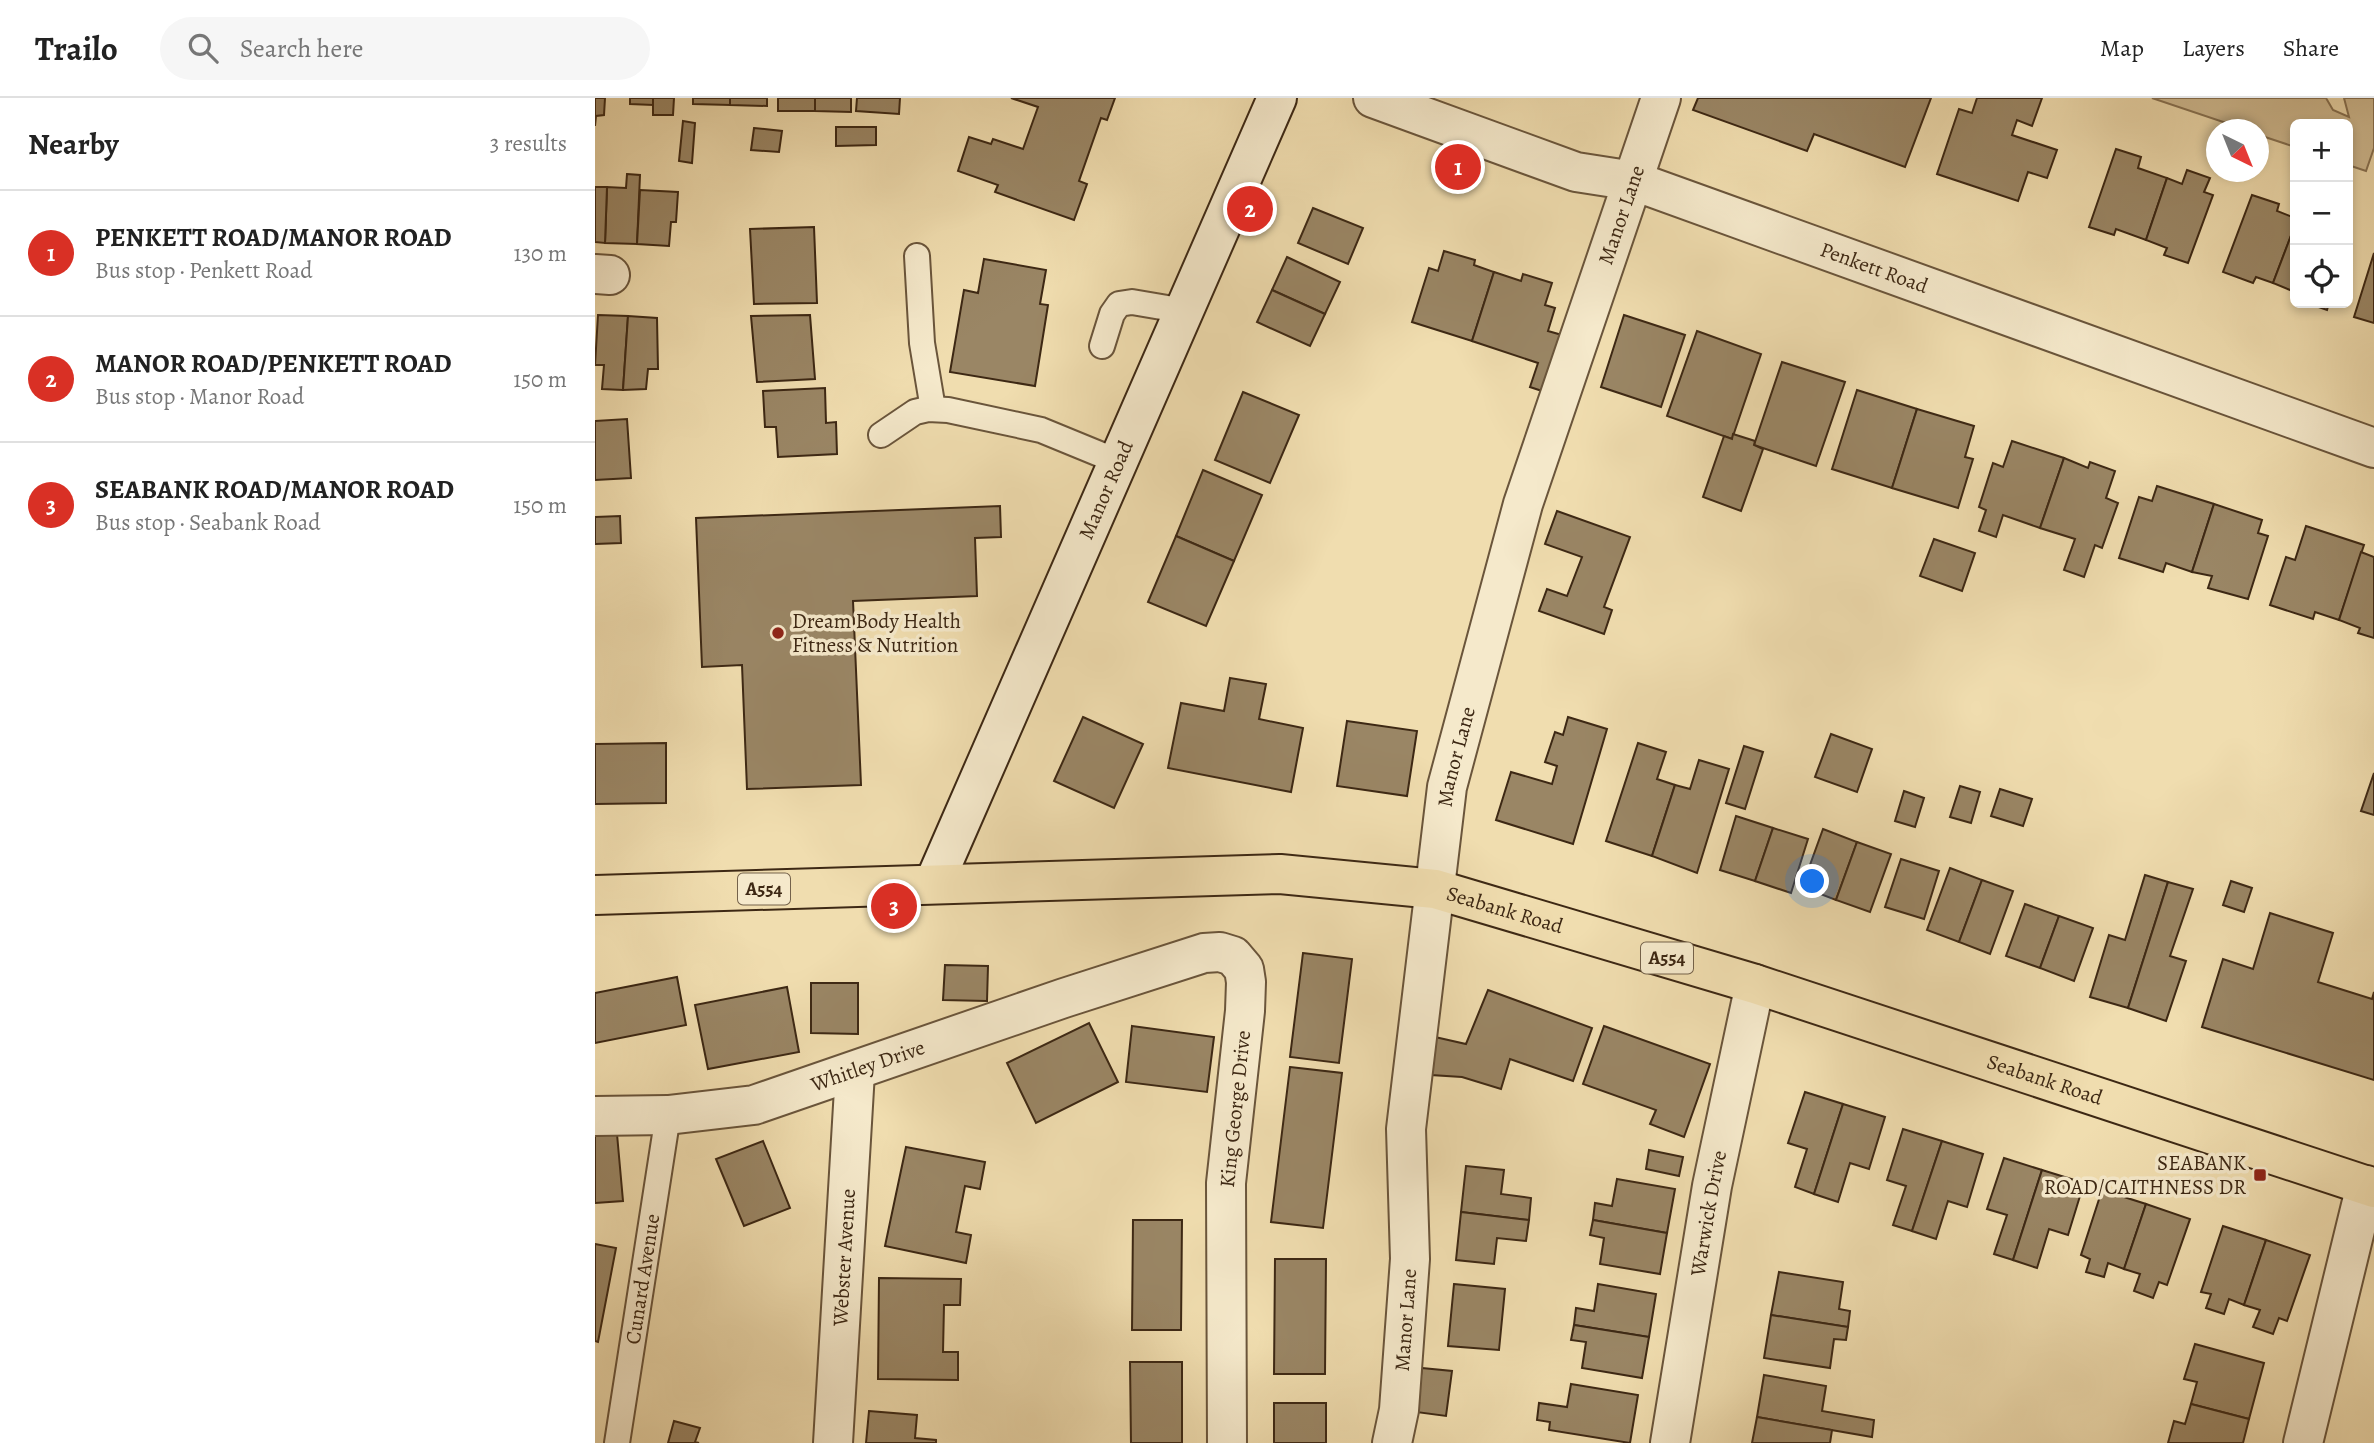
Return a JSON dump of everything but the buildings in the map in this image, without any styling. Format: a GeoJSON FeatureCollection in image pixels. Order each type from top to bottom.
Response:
{"type":"FeatureCollection","features":[{"type":"Feature","properties":{"kind":"main road","name":"Seabank Road"},"geometry":{"type":"LineString","coordinates":[[595,895],[1280,874],[1435,889],[1755,984],[2370,1186]]}},
{"type":"Feature","properties":{"kind":"street","name":"Manor Road"},"geometry":{"type":"LineString","coordinates":[[934,883],[1277,98]]}},
{"type":"Feature","properties":{"kind":"street","name":"Penkett Road"},"geometry":{"type":"LineString","coordinates":[[1373,98],[1576,172],[1635,181],[2374,448]]}},
{"type":"Feature","properties":{"kind":"street","name":"Manor Lane"},"geometry":{"type":"LineString","coordinates":[[1392,1443],[1399,1410],[1410,1259],[1406,1129],[1447,787],[1523,504],[1661,98]]}},
{"type":"Feature","properties":{"kind":"street","name":"King George Drive"},"geometry":{"type":"LineString","coordinates":[[1064,998],[1204,953],[1220,952],[1233,956],[1244,969],[1245,1011],[1226,1183],[1227,1443]]}},
{"type":"Feature","properties":{"kind":"street","name":"Warwick Drive"},"geometry":{"type":"LineString","coordinates":[[1670,1443],[1712,1186],[1755,984]]}},
{"type":"Feature","properties":{"kind":"street","name":"Whitley Drive"},"geometry":{"type":"LineString","coordinates":[[595,1116],[668,1115],[754,1105],[1064,998]]}},
{"type":"Feature","properties":{"kind":"street","name":"Webster Avenue"},"geometry":{"type":"LineString","coordinates":[[833,1443],[855,1072]]}},
{"type":"Feature","properties":{"kind":"street"},"geometry":{"type":"LineString","coordinates":[[2303,1443],[2370,1186]]}},
{"type":"Feature","properties":{"kind":"lane"},"geometry":{"type":"LineString","coordinates":[[917,256],[922,343],[933,409]]}},
{"type":"Feature","properties":{"kind":"lane"},"geometry":{"type":"LineString","coordinates":[[1103,346],[1112,314],[1119,304],[1132,302],[1185,311]]}},
{"type":"Feature","properties":{"kind":"lane"},"geometry":{"type":"LineString","coordinates":[[881,435],[915,412],[948,410],[1041,430],[1119,462]]}},
{"type":"Feature","properties":{"kind":"lane","name":"Cunard Avenue"},"geometry":{"type":"LineString","coordinates":[[617,1443],[668,1115]]}},
{"type":"Feature","properties":{"kind":"shaded area"},"geometry":{"type":"Polygon","coordinates":[[[2152,98],[2326,98],[2333,110],[2349,117],[2344,98],[2374,98],[2374,148],[2366,171],[2353,167],[2353,119],[2290,119],[2290,145],[2269,138],[2269,119],[2214,119],[2152,98]]]}},
{"type":"Feature","properties":{"kind":"place","name":"PENKETT ROAD/MANOR ROAD"},"geometry":{"type":"Point","coordinates":[1458,167]}},
{"type":"Feature","properties":{"kind":"place","name":"MANOR ROAD/PENKETT ROAD"},"geometry":{"type":"Point","coordinates":[1250,209]}},
{"type":"Feature","properties":{"kind":"place","name":"Dream Body Health Fitness & Nutrition"},"geometry":{"type":"Point","coordinates":[778,633]}},
{"type":"Feature","properties":{"kind":"place","name":"SEABANK ROAD/MANOR ROAD"},"geometry":{"type":"Point","coordinates":[894,906]}},
{"type":"Feature","properties":{"kind":"place","name":"SEABANK ROAD/CAITHNESS DR"},"geometry":{"type":"Point","coordinates":[2260,1175]}}]}
